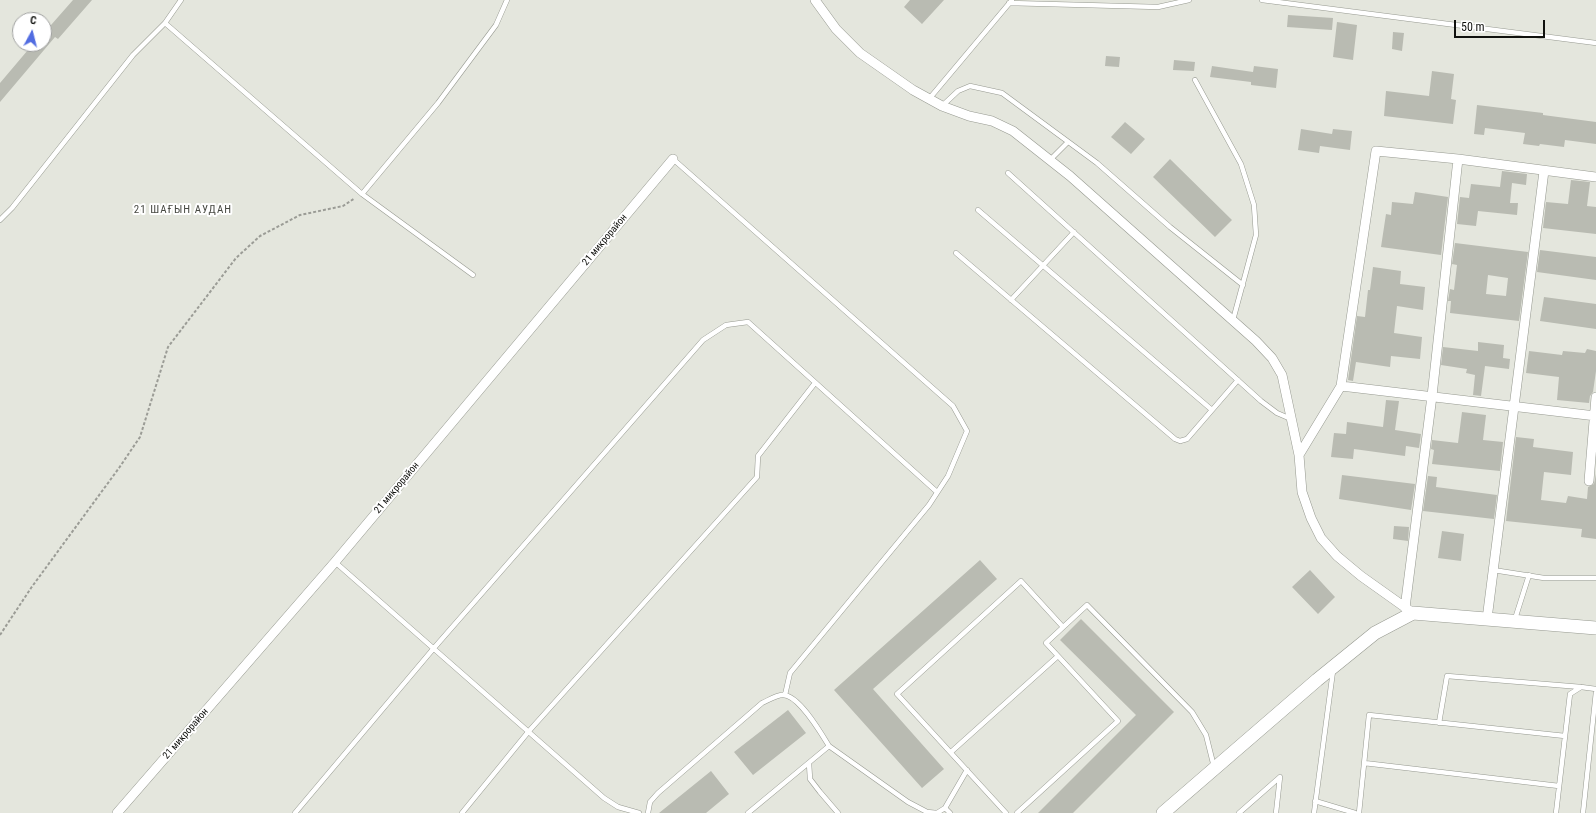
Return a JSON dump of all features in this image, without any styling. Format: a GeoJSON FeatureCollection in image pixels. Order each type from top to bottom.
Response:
{"type":"FeatureCollection","features":[{"type":"Feature","properties":{"kind":"street"},"geometry":{"type":"LineString","coordinates":[[815,0],[836,29],[860,53],[913,90],[942,106],[969,116],[992,121],[1013,131],[1070,176],[1256,340],[1272,358],[1282,375],[1299,455],[1302,492],[1311,518],[1321,538],[1337,556],[1361,576],[1409,610],[1515,622],[1596,628]]}},
{"type":"Feature","properties":{"kind":"street"},"geometry":{"type":"LineString","coordinates":[[1299,455],[1341,386],[1376,151],[1458,159],[1596,177]]}},
{"type":"Feature","properties":{"kind":"street","name":"21 микрорайон"},"geometry":{"type":"LineString","coordinates":[[117,813],[335,562],[673,159]]}},
{"type":"Feature","properties":{"kind":"street"},"geometry":{"type":"LineString","coordinates":[[1162,813],[1334,666],[1375,633],[1409,610],[1458,159]]}},
{"type":"Feature","properties":{"kind":"street"},"geometry":{"type":"LineString","coordinates":[[1487,619],[1544,171]]}},
{"type":"Feature","properties":{"kind":"street"},"geometry":{"type":"LineString","coordinates":[[1341,386],[1595,416]]}},
{"type":"Feature","properties":{"kind":"street"},"geometry":{"type":"LineString","coordinates":[[1588,481],[1596,398]]}},
{"type":"Feature","properties":{"kind":"lane"},"geometry":{"type":"LineString","coordinates":[[0,220],[12,208],[133,55],[165,23],[182,0]]}},
{"type":"Feature","properties":{"kind":"lane"},"geometry":{"type":"LineString","coordinates":[[362,194],[447,91],[496,25],[507,0]]}},
{"type":"Feature","properties":{"kind":"lane"},"geometry":{"type":"LineString","coordinates":[[929,99],[1010,2],[1158,7],[1189,0]]}},
{"type":"Feature","properties":{"kind":"lane"},"geometry":{"type":"LineString","coordinates":[[1262,0],[1596,43]]}},
{"type":"Feature","properties":{"kind":"lane"},"geometry":{"type":"LineString","coordinates":[[165,23],[362,194],[473,275]]}},
{"type":"Feature","properties":{"kind":"lane"},"geometry":{"type":"LineString","coordinates":[[1196,80],[1242,164],[1254,205],[1256,236],[1233,320]]}},
{"type":"Feature","properties":{"kind":"lane"},"geometry":{"type":"LineString","coordinates":[[942,106],[958,92],[970,86],[1002,93],[1097,163],[1170,227],[1243,285]]}},
{"type":"Feature","properties":{"kind":"lane"},"geometry":{"type":"LineString","coordinates":[[1050,160],[1068,142]]}},
{"type":"Feature","properties":{"kind":"lane"},"geometry":{"type":"LineString","coordinates":[[673,159],[954,406],[967,431],[948,476],[929,506],[790,673],[785,695]]}},
{"type":"Feature","properties":{"kind":"lane"},"geometry":{"type":"LineString","coordinates":[[1008,173],[1269,408],[1291,419]]}},
{"type":"Feature","properties":{"kind":"lane"},"geometry":{"type":"LineString","coordinates":[[978,210],[1212,410]]}},
{"type":"Feature","properties":{"kind":"lane"},"geometry":{"type":"LineString","coordinates":[[1011,300],[1074,232]]}},
{"type":"Feature","properties":{"kind":"lane"},"geometry":{"type":"LineString","coordinates":[[956,253],[1175,439],[1180,441],[1187,439],[1238,380]]}},
{"type":"Feature","properties":{"kind":"lane"},"geometry":{"type":"LineString","coordinates":[[295,813],[434,648],[703,340],[726,324],[748,322],[937,492]]}},
{"type":"Feature","properties":{"kind":"lane"},"geometry":{"type":"LineString","coordinates":[[462,813],[529,731],[758,477],[758,456],[815,383]]}},
{"type":"Feature","properties":{"kind":"lane"},"geometry":{"type":"LineString","coordinates":[[335,562],[604,798],[618,807],[639,813]]}},
{"type":"Feature","properties":{"kind":"lane"},"geometry":{"type":"LineString","coordinates":[[1493,570],[1544,578],[1596,578]]}},
{"type":"Feature","properties":{"kind":"lane"},"geometry":{"type":"LineString","coordinates":[[1515,622],[1529,575]]}},
{"type":"Feature","properties":{"kind":"lane"},"geometry":{"type":"LineString","coordinates":[[1006,813],[897,694],[1021,581],[1063,627]]}},
{"type":"Feature","properties":{"kind":"lane"},"geometry":{"type":"LineString","coordinates":[[1017,813],[1118,721],[1046,643],[1087,605],[1192,712],[1206,735],[1215,769]]}},
{"type":"Feature","properties":{"kind":"lane"},"geometry":{"type":"LineString","coordinates":[[951,752],[1058,656]]}},
{"type":"Feature","properties":{"kind":"lane"},"geometry":{"type":"LineString","coordinates":[[1314,813],[1334,666]]}},
{"type":"Feature","properties":{"kind":"lane"},"geometry":{"type":"LineString","coordinates":[[1439,723],[1447,676],[1581,687],[1596,691],[1593,741],[1583,813]]}},
{"type":"Feature","properties":{"kind":"lane"},"geometry":{"type":"LineString","coordinates":[[1556,813],[1570,694],[1581,687]]}},
{"type":"Feature","properties":{"kind":"lane"},"geometry":{"type":"LineString","coordinates":[[648,813],[650,802],[658,793],[762,703],[776,696],[785,695],[791,698],[812,718],[829,746],[908,802],[927,812],[937,813],[945,808],[967,770]]}},
{"type":"Feature","properties":{"kind":"lane"},"geometry":{"type":"LineString","coordinates":[[1359,813],[1369,715],[1565,736]]}},
{"type":"Feature","properties":{"kind":"lane"},"geometry":{"type":"LineString","coordinates":[[748,813],[829,746]]}},
{"type":"Feature","properties":{"kind":"lane"},"geometry":{"type":"LineString","coordinates":[[809,763],[810,779],[838,813]]}},
{"type":"Feature","properties":{"kind":"lane"},"geometry":{"type":"LineString","coordinates":[[1364,763],[1559,786]]}},
{"type":"Feature","properties":{"kind":"lane"},"geometry":{"type":"LineString","coordinates":[[1239,813],[1280,777],[1276,813]]}},
{"type":"Feature","properties":{"kind":"lane"},"geometry":{"type":"LineString","coordinates":[[1315,801],[1355,813]]}},
{"type":"Feature","properties":{"kind":"lane"},"geometry":{"type":"LineString","coordinates":[[945,808],[950,813]]}},
{"type":"Feature","properties":{"kind":"path"},"geometry":{"type":"LineString","coordinates":[[0,635],[31,588],[140,437],[168,347],[236,258],[260,236],[300,215],[343,206],[362,194]]}},
{"type":"Feature","properties":{"kind":"building"},"geometry":{"type":"Polygon","coordinates":[[[73,0],[92,0],[58,39],[55,37],[52,41],[52,24],[73,0]]]}},
{"type":"Feature","properties":{"kind":"building"},"geometry":{"type":"Polygon","coordinates":[[[910,0],[944,0],[922,24],[904,7],[910,0]]]}},
{"type":"Feature","properties":{"kind":"building"},"geometry":{"type":"Polygon","coordinates":[[[1288,15],[1333,18],[1332,30],[1287,27],[1288,15]]]}},
{"type":"Feature","properties":{"kind":"building"},"geometry":{"type":"Polygon","coordinates":[[[1337,22],[1357,25],[1353,60],[1333,57],[1337,22]]]}},
{"type":"Feature","properties":{"kind":"building"},"geometry":{"type":"Polygon","coordinates":[[[1393,32],[1404,33],[1402,51],[1392,49],[1393,32]]]}},
{"type":"Feature","properties":{"kind":"building"},"geometry":{"type":"Polygon","coordinates":[[[26,52],[42,52],[0,102],[0,83],[26,52]]]}},
{"type":"Feature","properties":{"kind":"building"},"geometry":{"type":"Polygon","coordinates":[[[1106,56],[1120,57],[1119,67],[1105,66],[1106,56]]]}},
{"type":"Feature","properties":{"kind":"building"},"geometry":{"type":"Polygon","coordinates":[[[1174,60],[1195,62],[1194,71],[1173,70],[1174,60]]]}},
{"type":"Feature","properties":{"kind":"building"},"geometry":{"type":"Polygon","coordinates":[[[1212,66],[1253,72],[1254,66],[1278,69],[1276,88],[1251,85],[1251,82],[1210,77],[1212,66]]]}},
{"type":"Feature","properties":{"kind":"building"},"geometry":{"type":"Polygon","coordinates":[[[1432,71],[1454,74],[1451,99],[1456,100],[1453,124],[1384,116],[1386,91],[1429,96],[1432,71]]]}},
{"type":"Feature","properties":{"kind":"building"},"geometry":{"type":"Polygon","coordinates":[[[1477,105],[1543,113],[1543,115],[1596,122],[1596,144],[1565,140],[1564,147],[1540,144],[1539,146],[1523,144],[1525,133],[1485,128],[1484,135],[1474,134],[1477,105]]]}},
{"type":"Feature","properties":{"kind":"building"},"geometry":{"type":"Polygon","coordinates":[[[1125,122],[1145,139],[1131,154],[1111,137],[1125,122]]]}},
{"type":"Feature","properties":{"kind":"building"},"geometry":{"type":"Polygon","coordinates":[[[1301,129],[1332,134],[1333,129],[1352,131],[1350,150],[1320,146],[1319,153],[1298,150],[1301,129]]]}},
{"type":"Feature","properties":{"kind":"building"},"geometry":{"type":"Polygon","coordinates":[[[1170,159],[1232,220],[1215,237],[1153,177],[1170,159]]]}},
{"type":"Feature","properties":{"kind":"building"},"geometry":{"type":"Polygon","coordinates":[[[1502,171],[1527,174],[1526,185],[1512,183],[1510,203],[1518,203],[1517,215],[1478,211],[1476,226],[1457,224],[1460,197],[1469,198],[1471,184],[1500,187],[1502,171]]]}},
{"type":"Feature","properties":{"kind":"building"},"geometry":{"type":"Polygon","coordinates":[[[1571,180],[1590,182],[1587,206],[1596,207],[1596,234],[1543,228],[1546,202],[1568,204],[1571,180]]]}},
{"type":"Feature","properties":{"kind":"building"},"geometry":{"type":"Polygon","coordinates":[[[1415,192],[1448,197],[1441,255],[1381,247],[1386,214],[1391,215],[1392,202],[1413,204],[1415,192]]]}},
{"type":"Feature","properties":{"kind":"building"},"geometry":{"type":"Polygon","coordinates":[[[1455,243],[1528,252],[1519,321],[1450,313],[1451,301],[1448,301],[1450,289],[1454,290],[1457,265],[1452,264],[1455,243]],[[1488,275],[1486,294],[1506,296],[1508,278],[1488,275]]]}},
{"type":"Feature","properties":{"kind":"building"},"geometry":{"type":"Polygon","coordinates":[[[1540,250],[1596,257],[1596,280],[1537,272],[1540,250]]]}},
{"type":"Feature","properties":{"kind":"building"},"geometry":{"type":"Polygon","coordinates":[[[1373,267],[1401,271],[1400,284],[1425,287],[1423,310],[1397,306],[1394,333],[1422,337],[1420,359],[1391,356],[1390,367],[1356,362],[1353,381],[1348,380],[1357,316],[1365,317],[1368,290],[1370,290],[1373,267]]]}},
{"type":"Feature","properties":{"kind":"building"},"geometry":{"type":"Polygon","coordinates":[[[1544,297],[1596,304],[1596,329],[1540,321],[1544,297]]]}},
{"type":"Feature","properties":{"kind":"building"},"geometry":{"type":"Polygon","coordinates":[[[1478,342],[1504,345],[1503,358],[1510,359],[1509,369],[1485,366],[1481,396],[1473,395],[1475,375],[1466,373],[1467,369],[1441,365],[1443,347],[1478,351],[1478,342]]]}},
{"type":"Feature","properties":{"kind":"building"},"geometry":{"type":"Polygon","coordinates":[[[1587,349],[1596,351],[1596,371],[1593,392],[1590,396],[1589,403],[1557,400],[1559,377],[1526,373],[1529,351],[1562,355],[1563,351],[1585,353],[1587,349]]]}},
{"type":"Feature","properties":{"kind":"building"},"geometry":{"type":"Polygon","coordinates":[[[1386,400],[1399,401],[1395,430],[1421,434],[1419,448],[1406,446],[1405,456],[1354,449],[1353,459],[1331,457],[1334,433],[1346,434],[1347,422],[1383,427],[1386,400]]]}},
{"type":"Feature","properties":{"kind":"building"},"geometry":{"type":"Polygon","coordinates":[[[1462,412],[1486,415],[1483,440],[1503,442],[1500,471],[1432,464],[1434,450],[1431,449],[1432,440],[1458,443],[1462,412]]]}},
{"type":"Feature","properties":{"kind":"building"},"geometry":{"type":"Polygon","coordinates":[[[1516,437],[1534,439],[1533,447],[1573,452],[1571,475],[1544,472],[1541,500],[1566,503],[1568,496],[1587,499],[1588,487],[1594,484],[1596,474],[1596,539],[1581,537],[1582,529],[1506,521],[1516,437]]]}},
{"type":"Feature","properties":{"kind":"building"},"geometry":{"type":"Polygon","coordinates":[[[1342,475],[1415,484],[1411,510],[1339,499],[1342,475]]]}},
{"type":"Feature","properties":{"kind":"building"},"geometry":{"type":"Polygon","coordinates":[[[1428,476],[1437,477],[1436,487],[1497,495],[1494,519],[1423,511],[1428,476]]]}},
{"type":"Feature","properties":{"kind":"building"},"geometry":{"type":"Polygon","coordinates":[[[1394,526],[1409,527],[1408,541],[1393,539],[1394,526]]]}},
{"type":"Feature","properties":{"kind":"building"},"geometry":{"type":"Polygon","coordinates":[[[1442,531],[1464,534],[1461,561],[1438,558],[1442,531]]]}},
{"type":"Feature","properties":{"kind":"building"},"geometry":{"type":"Polygon","coordinates":[[[980,560],[997,579],[873,689],[944,769],[922,788],[834,690],[980,560]]]}},
{"type":"Feature","properties":{"kind":"building"},"geometry":{"type":"Polygon","coordinates":[[[1310,570],[1335,597],[1318,614],[1292,587],[1310,570]]]}},
{"type":"Feature","properties":{"kind":"building"},"geometry":{"type":"Polygon","coordinates":[[[1081,619],[1174,712],[1073,813],[1038,813],[1136,715],[1060,640],[1081,619]]]}},
{"type":"Feature","properties":{"kind":"building"},"geometry":{"type":"Polygon","coordinates":[[[788,710],[806,733],[753,775],[734,752],[788,710]]]}},
{"type":"Feature","properties":{"kind":"building"},"geometry":{"type":"Polygon","coordinates":[[[711,771],[729,794],[706,813],[659,813],[711,771]]]}},
{"type":"Feature","properties":{"kind":"district","name":"21 ШАҒЫН АУДАН"},"geometry":{"type":"Point","coordinates":[183,210]}}]}
